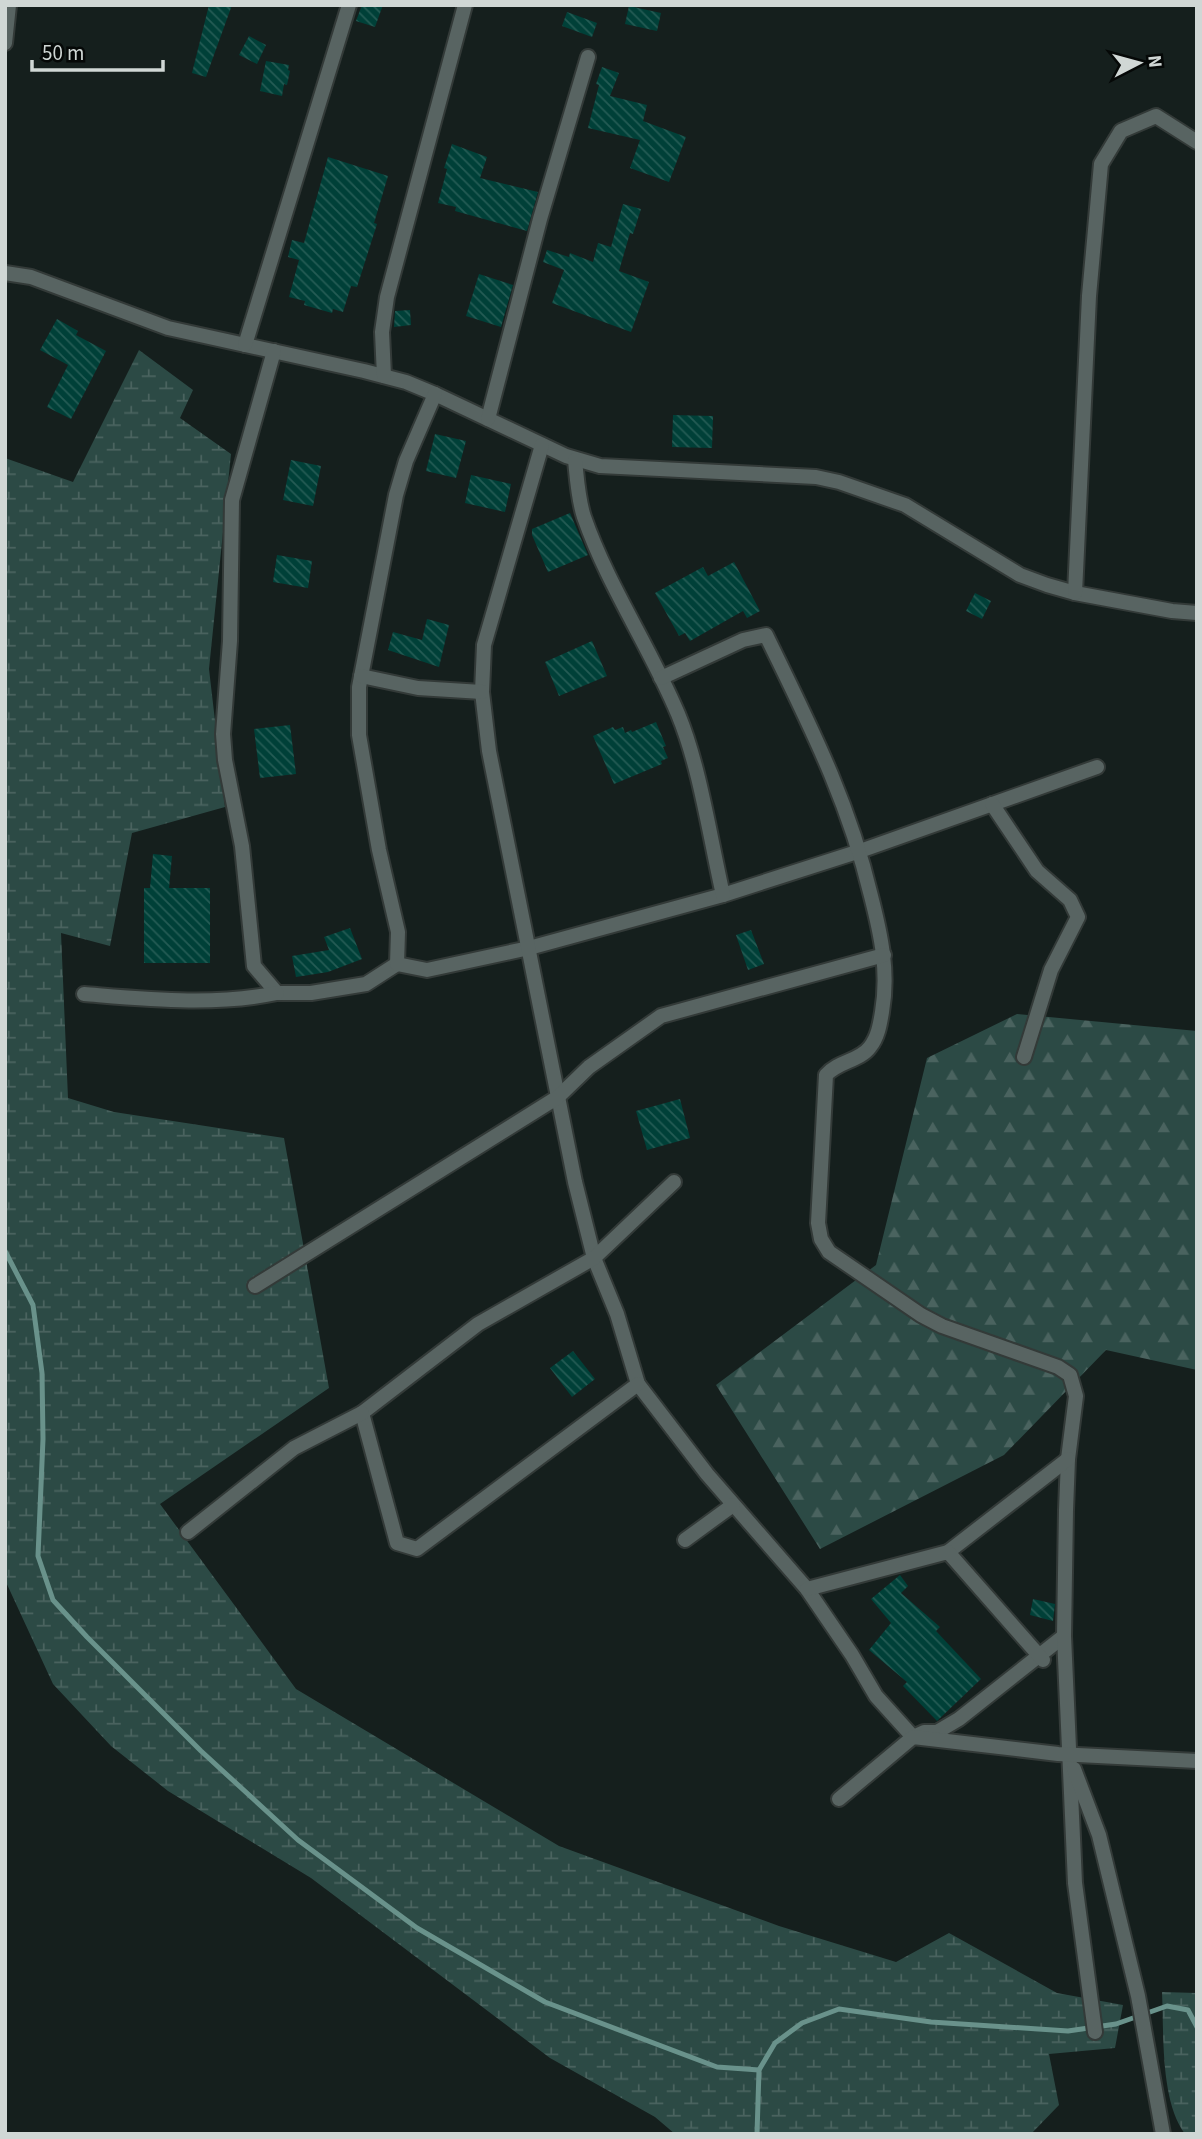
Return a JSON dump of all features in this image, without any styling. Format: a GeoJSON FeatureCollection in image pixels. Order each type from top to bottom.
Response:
{"type":"FeatureCollection","features":[{"type":"Feature","properties":{"kind":"street"},"geometry":{"type":"LineString","coordinates":[[5,43],[9,5]]}},
{"type":"Feature","properties":{"kind":"street"},"geometry":{"type":"LineString","coordinates":[[245,345],[349,5]]}},
{"type":"Feature","properties":{"kind":"street"},"geometry":{"type":"LineString","coordinates":[[384,376],[382,332],[387,298],[465,5]]}},
{"type":"Feature","properties":{"kind":"street"},"geometry":{"type":"LineString","coordinates":[[488,419],[540,219],[588,57]]}},
{"type":"Feature","properties":{"kind":"street"},"geometry":{"type":"LineString","coordinates":[[1074,593],[1089,296],[1101,164],[1121,131],[1157,116],[1197,142]]}},
{"type":"Feature","properties":{"kind":"street"},"geometry":{"type":"LineString","coordinates":[[5,272],[31,277],[142,320],[384,376],[435,394],[575,460],[600,466],[816,477],[839,482],[905,505],[1020,575],[1074,593],[1172,611],[1197,612]]}},
{"type":"Feature","properties":{"kind":"street"},"geometry":{"type":"LineString","coordinates":[[274,351],[232,500],[230,641],[223,734],[225,760],[242,846],[254,966],[277,993]]}},
{"type":"Feature","properties":{"kind":"street"},"geometry":{"type":"LineString","coordinates":[[397,964],[398,932],[379,850],[357,712],[361,676],[396,495],[406,461],[435,394]]}},
{"type":"Feature","properties":{"kind":"street"},"geometry":{"type":"LineString","coordinates":[[542,445],[484,645],[482,692],[489,751],[575,1182],[594,1258],[617,1314],[638,1384],[733,1505],[807,1589],[876,1696],[913,1737],[1069,1755],[1197,1761]]}},
{"type":"Feature","properties":{"kind":"street"},"geometry":{"type":"LineString","coordinates":[[575,460],[584,516],[604,567],[678,715],[690,751],[723,895]]}},
{"type":"Feature","properties":{"kind":"street"},"geometry":{"type":"LineString","coordinates":[[661,678],[743,640],[766,635],[828,762],[860,851],[884,954],[884,998],[878,1031],[870,1048],[860,1056],[834,1066],[826,1075],[818,1223],[821,1239],[829,1252],[920,1315],[942,1326],[1058,1367],[1070,1375],[1076,1396],[1068,1459],[1064,1540],[1064,1636],[1074,1883],[1095,2032]]}},
{"type":"Feature","properties":{"kind":"street"},"geometry":{"type":"LineString","coordinates":[[361,676],[429,690],[482,692]]}},
{"type":"Feature","properties":{"kind":"street"},"geometry":{"type":"LineString","coordinates":[[84,994],[243,1000],[277,993],[311,993],[366,984],[397,964],[427,970],[529,948],[723,895],[860,851],[1097,766]]}},
{"type":"Feature","properties":{"kind":"street"},"geometry":{"type":"LineString","coordinates":[[992,804],[1037,871],[1070,900],[1078,917],[1051,970],[1024,1058]]}},
{"type":"Feature","properties":{"kind":"street"},"geometry":{"type":"LineString","coordinates":[[255,1286],[558,1097],[589,1067],[661,1016],[884,954]]}},
{"type":"Feature","properties":{"kind":"street"},"geometry":{"type":"LineString","coordinates":[[188,1532],[295,1448],[362,1413],[478,1324],[594,1258],[674,1182]]}},
{"type":"Feature","properties":{"kind":"street"},"geometry":{"type":"LineString","coordinates":[[362,1413],[397,1543],[417,1549],[638,1384]]}},
{"type":"Feature","properties":{"kind":"street"},"geometry":{"type":"LineString","coordinates":[[807,1589],[948,1552],[1068,1459]]}},
{"type":"Feature","properties":{"kind":"street"},"geometry":{"type":"LineString","coordinates":[[685,1540],[733,1505]]}},
{"type":"Feature","properties":{"kind":"street"},"geometry":{"type":"LineString","coordinates":[[948,1552],[1041,1658]]}},
{"type":"Feature","properties":{"kind":"street"},"geometry":{"type":"LineString","coordinates":[[839,1799],[913,1737],[924,1732],[937,1732],[959,1718],[1041,1658],[1064,1636]]}},
{"type":"Feature","properties":{"kind":"street"},"geometry":{"type":"LineString","coordinates":[[1069,1755],[1099,1835],[1138,1996],[1163,2134]]}},
{"type":"Feature","properties":{"kind":"green space"},"geometry":{"type":"Polygon","coordinates":[[[139,350],[193,390],[180,418],[231,454],[209,669],[225,807],[132,833],[110,946],[61,933],[68,1098],[114,1112],[284,1138],[329,1388],[160,1504],[296,1689],[559,1846],[779,1926],[896,1962],[949,1933],[1057,1993],[1123,2005],[1115,2048],[1049,2054],[1059,2105],[1031,2134],[675,2134],[655,2117],[550,2058],[311,1878],[168,1791],[111,1746],[53,1684],[5,1580],[5,458],[73,482],[139,350]]]}},
{"type":"Feature","properties":{"kind":"green space"},"geometry":{"type":"Polygon","coordinates":[[[1017,1014],[1197,1031],[1197,1370],[1106,1350],[1004,1455],[820,1549],[716,1385],[876,1265],[927,1058],[1017,1014]]]}},
{"type":"Feature","properties":{"kind":"green space"},"geometry":{"type":"Polygon","coordinates":[[[1162,1992],[1197,1993],[1197,2134],[1185,2134],[1171,2103],[1165,2066],[1162,1992]]]}},
{"type":"Feature","properties":{"kind":"building"},"geometry":{"type":"Polygon","coordinates":[[[209,5],[232,5],[206,77],[192,73],[209,5]]]}},
{"type":"Feature","properties":{"kind":"building"},"geometry":{"type":"Polygon","coordinates":[[[362,5],[383,5],[375,27],[356,21],[362,5]]]}},
{"type":"Feature","properties":{"kind":"building"},"geometry":{"type":"Polygon","coordinates":[[[629,6],[661,13],[657,31],[625,24],[629,6]]]}},
{"type":"Feature","properties":{"kind":"building"},"geometry":{"type":"Polygon","coordinates":[[[567,12],[597,23],[592,37],[562,26],[567,12]]]}},
{"type":"Feature","properties":{"kind":"building"},"geometry":{"type":"Polygon","coordinates":[[[249,36],[266,45],[257,64],[239,55],[249,36]]]}},
{"type":"Feature","properties":{"kind":"building"},"geometry":{"type":"Polygon","coordinates":[[[266,61],[289,65],[287,85],[284,84],[282,96],[260,91],[266,61]]]}},
{"type":"Feature","properties":{"kind":"building"},"geometry":{"type":"Polygon","coordinates":[[[602,67],[619,73],[610,96],[647,105],[643,121],[686,137],[669,182],[630,168],[640,140],[588,128],[602,67]]]}},
{"type":"Feature","properties":{"kind":"building"},"geometry":{"type":"Polygon","coordinates":[[[452,144],[487,157],[480,178],[538,192],[527,231],[455,211],[456,207],[438,203],[447,169],[444,168],[452,144]]]}},
{"type":"Feature","properties":{"kind":"building"},"geometry":{"type":"Polygon","coordinates":[[[328,157],[388,176],[374,223],[377,224],[357,287],[351,286],[343,312],[333,309],[332,313],[304,305],[305,301],[289,297],[299,260],[288,257],[292,240],[304,243],[328,157]]]}},
{"type":"Feature","properties":{"kind":"building"},"geometry":{"type":"Polygon","coordinates":[[[623,204],[641,209],[633,234],[630,233],[619,271],[649,282],[631,332],[552,303],[564,270],[543,262],[547,250],[569,257],[570,253],[593,262],[598,243],[611,247],[623,204]]]}},
{"type":"Feature","properties":{"kind":"building"},"geometry":{"type":"Polygon","coordinates":[[[479,274],[513,285],[501,327],[466,316],[479,274]]]}},
{"type":"Feature","properties":{"kind":"building"},"geometry":{"type":"Polygon","coordinates":[[[410,310],[411,325],[394,327],[395,311],[410,310]]]}},
{"type":"Feature","properties":{"kind":"building"},"geometry":{"type":"Polygon","coordinates":[[[57,319],[78,331],[76,335],[106,351],[71,419],[47,407],[68,365],[40,350],[57,319]]]}},
{"type":"Feature","properties":{"kind":"building"},"geometry":{"type":"Polygon","coordinates":[[[673,415],[713,416],[712,448],[672,447],[673,415]]]}},
{"type":"Feature","properties":{"kind":"building"},"geometry":{"type":"Polygon","coordinates":[[[435,434],[466,441],[456,478],[426,471],[435,434]]]}},
{"type":"Feature","properties":{"kind":"building"},"geometry":{"type":"Polygon","coordinates":[[[291,460],[321,466],[313,506],[283,500],[291,460]]]}},
{"type":"Feature","properties":{"kind":"building"},"geometry":{"type":"Polygon","coordinates":[[[471,475],[511,484],[505,512],[465,503],[471,475]]]}},
{"type":"Feature","properties":{"kind":"building"},"geometry":{"type":"Polygon","coordinates":[[[570,513],[588,555],[548,572],[532,529],[570,513]]]}},
{"type":"Feature","properties":{"kind":"building"},"geometry":{"type":"Polygon","coordinates":[[[277,555],[312,561],[308,588],[273,582],[277,555]]]}},
{"type":"Feature","properties":{"kind":"building"},"geometry":{"type":"Polygon","coordinates":[[[734,562],[760,611],[747,618],[743,611],[690,641],[685,633],[679,636],[655,593],[703,567],[708,576],[734,562]]]}},
{"type":"Feature","properties":{"kind":"building"},"geometry":{"type":"Polygon","coordinates":[[[975,593],[991,601],[982,619],[966,611],[975,593]]]}},
{"type":"Feature","properties":{"kind":"building"},"geometry":{"type":"Polygon","coordinates":[[[427,619],[449,625],[439,667],[388,650],[393,632],[422,640],[427,619]]]}},
{"type":"Feature","properties":{"kind":"building"},"geometry":{"type":"Polygon","coordinates":[[[592,641],[607,676],[559,696],[545,662],[592,641]]]}},
{"type":"Feature","properties":{"kind":"building"},"geometry":{"type":"Polygon","coordinates":[[[656,722],[668,758],[661,761],[662,764],[614,784],[593,736],[613,727],[615,730],[623,727],[625,733],[631,730],[632,732],[656,722]]]}},
{"type":"Feature","properties":{"kind":"building"},"geometry":{"type":"Polygon","coordinates":[[[290,725],[296,774],[260,778],[254,729],[290,725]]]}},
{"type":"Feature","properties":{"kind":"building"},"geometry":{"type":"Polygon","coordinates":[[[153,854],[172,856],[169,888],[210,888],[210,963],[144,963],[144,888],[150,888],[153,854]]]}},
{"type":"Feature","properties":{"kind":"building"},"geometry":{"type":"Polygon","coordinates":[[[350,928],[362,959],[328,972],[296,977],[292,956],[329,950],[324,937],[350,928]]]}},
{"type":"Feature","properties":{"kind":"building"},"geometry":{"type":"Polygon","coordinates":[[[751,930],[764,964],[748,970],[736,935],[751,930]]]}},
{"type":"Feature","properties":{"kind":"building"},"geometry":{"type":"Polygon","coordinates":[[[680,1099],[690,1138],[647,1150],[636,1111],[680,1099]]]}},
{"type":"Feature","properties":{"kind":"building"},"geometry":{"type":"Polygon","coordinates":[[[573,1351],[595,1379],[572,1397],[550,1368],[573,1351]]]}},
{"type":"Feature","properties":{"kind":"building"},"geometry":{"type":"Polygon","coordinates":[[[900,1575],[908,1586],[901,1593],[940,1627],[936,1631],[981,1679],[937,1721],[903,1686],[907,1682],[869,1650],[891,1623],[871,1599],[900,1575]]]}},
{"type":"Feature","properties":{"kind":"building"},"geometry":{"type":"Polygon","coordinates":[[[1033,1599],[1055,1604],[1053,1621],[1030,1615],[1033,1599]]]}},
{"type":"Feature","properties":{"kind":"waterway"},"geometry":{"type":"LineString","coordinates":[[5,1251],[33,1305],[42,1373],[43,1439],[38,1556],[53,1600],[87,1637],[201,1751],[298,1840],[417,1928],[545,2002],[717,2067],[759,2070]]}},
{"type":"Feature","properties":{"kind":"waterway"},"geometry":{"type":"LineString","coordinates":[[757,2134],[759,2070],[775,2043],[802,2023],[839,2009],[931,2022],[1068,2031],[1116,2024],[1167,2006],[1188,2010],[1197,2027]]}}]}
